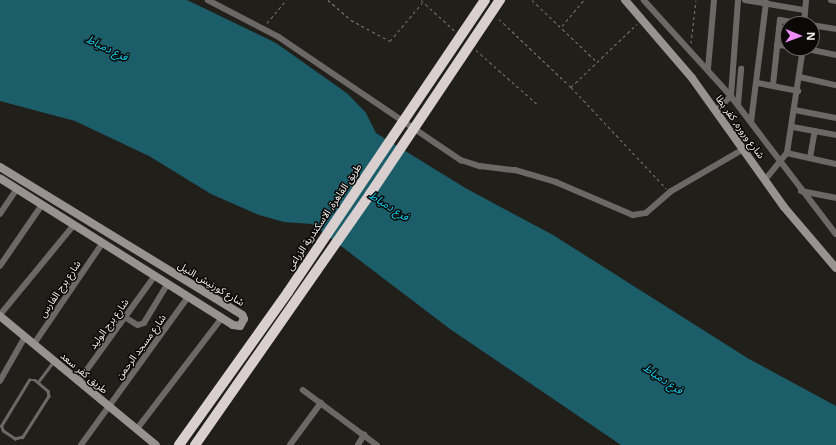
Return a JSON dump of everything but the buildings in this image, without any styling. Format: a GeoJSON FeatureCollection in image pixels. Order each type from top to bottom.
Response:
{"type":"FeatureCollection","features":[{"type":"Feature","properties":{"kind":"highway","name":"طريق القاهرة, الاسكندرية الزراعى"},"geometry":{"type":"LineString","coordinates":[[179,445],[288,292],[485,0]]}},
{"type":"Feature","properties":{"kind":"highway"},"geometry":{"type":"LineString","coordinates":[[195,445],[362,207],[500,0]]}},
{"type":"Feature","properties":{"kind":"main road","name":"شارع وروره, كفر بطا"},"geometry":{"type":"LineString","coordinates":[[625,0],[716,111],[765,180],[836,268]]}},
{"type":"Feature","properties":{"kind":"main road","name":"شارع كورنيش النيل"},"geometry":{"type":"LineString","coordinates":[[0,167],[244,318],[238,326],[222,318],[154,277],[0,178]]}},
{"type":"Feature","properties":{"kind":"main road"},"geometry":{"type":"LineString","coordinates":[[72,225],[75,213]]}},
{"type":"Feature","properties":{"kind":"main road","name":"طريق كفر سعد"},"geometry":{"type":"LineString","coordinates":[[0,315],[78,382],[156,445]]}},
{"type":"Feature","properties":{"kind":"street"},"geometry":{"type":"LineString","coordinates":[[208,0],[263,28],[470,164],[532,174],[633,214],[646,213],[670,192],[744,149]]}},
{"type":"Feature","properties":{"kind":"street"},"geometry":{"type":"LineString","coordinates":[[644,0],[731,96],[780,164],[836,234]]}},
{"type":"Feature","properties":{"kind":"street"},"geometry":{"type":"LineString","coordinates":[[708,69],[714,0]]}},
{"type":"Feature","properties":{"kind":"street"},"geometry":{"type":"LineString","coordinates":[[716,111],[731,96],[738,0]]}},
{"type":"Feature","properties":{"kind":"street"},"geometry":{"type":"LineString","coordinates":[[745,0],[804,10]]}},
{"type":"Feature","properties":{"kind":"street"},"geometry":{"type":"LineString","coordinates":[[804,16],[806,0]]}},
{"type":"Feature","properties":{"kind":"street"},"geometry":{"type":"LineString","coordinates":[[831,0],[836,1]]}},
{"type":"Feature","properties":{"kind":"street"},"geometry":{"type":"LineString","coordinates":[[751,122],[758,83],[766,3]]}},
{"type":"Feature","properties":{"kind":"street"},"geometry":{"type":"LineString","coordinates":[[773,85],[780,20]]}},
{"type":"Feature","properties":{"kind":"street"},"geometry":{"type":"LineString","coordinates":[[820,26],[836,29]]}},
{"type":"Feature","properties":{"kind":"street"},"geometry":{"type":"LineString","coordinates":[[820,52],[836,55]]}},
{"type":"Feature","properties":{"kind":"street"},"geometry":{"type":"LineString","coordinates":[[765,180],[780,164],[787,153],[795,110],[802,56]]}},
{"type":"Feature","properties":{"kind":"street"},"geometry":{"type":"LineString","coordinates":[[738,105],[741,69]]}},
{"type":"Feature","properties":{"kind":"street"},"geometry":{"type":"LineString","coordinates":[[800,76],[836,85]]}},
{"type":"Feature","properties":{"kind":"street"},"geometry":{"type":"LineString","coordinates":[[758,83],[798,90]]}},
{"type":"Feature","properties":{"kind":"street"},"geometry":{"type":"LineString","coordinates":[[795,110],[836,118]]}},
{"type":"Feature","properties":{"kind":"street"},"geometry":{"type":"LineString","coordinates":[[792,127],[836,135]]}},
{"type":"Feature","properties":{"kind":"street"},"geometry":{"type":"LineString","coordinates":[[810,158],[815,131]]}},
{"type":"Feature","properties":{"kind":"street"},"geometry":{"type":"LineString","coordinates":[[787,153],[836,164]]}},
{"type":"Feature","properties":{"kind":"street"},"geometry":{"type":"LineString","coordinates":[[0,214],[17,189]]}},
{"type":"Feature","properties":{"kind":"street"},"geometry":{"type":"LineString","coordinates":[[801,191],[836,198]]}},
{"type":"Feature","properties":{"kind":"street"},"geometry":{"type":"LineString","coordinates":[[0,266],[42,205]]}},
{"type":"Feature","properties":{"kind":"street"},"geometry":{"type":"LineString","coordinates":[[0,315],[72,225]]}},
{"type":"Feature","properties":{"kind":"street","name":"شارع برج الفارس"},"geometry":{"type":"LineString","coordinates":[[34,344],[102,244]]}},
{"type":"Feature","properties":{"kind":"street","name":"شارع برج الوليد"},"geometry":{"type":"LineString","coordinates":[[78,382],[154,277]]}},
{"type":"Feature","properties":{"kind":"street"},"geometry":{"type":"LineString","coordinates":[[125,317],[138,324],[144,323],[167,285]]}},
{"type":"Feature","properties":{"kind":"street","name":"شارع مسجد الرحمن"},"geometry":{"type":"LineString","coordinates":[[81,445],[188,297]]}},
{"type":"Feature","properties":{"kind":"street"},"geometry":{"type":"LineString","coordinates":[[137,429],[222,318]]}},
{"type":"Feature","properties":{"kind":"street"},"geometry":{"type":"LineString","coordinates":[[0,382],[25,337]]}},
{"type":"Feature","properties":{"kind":"street"},"geometry":{"type":"LineString","coordinates":[[0,366],[6,370]]}},
{"type":"Feature","properties":{"kind":"street"},"geometry":{"type":"LineString","coordinates":[[303,390],[377,445]]}},
{"type":"Feature","properties":{"kind":"street"},"geometry":{"type":"LineString","coordinates":[[290,445],[321,404]]}},
{"type":"Feature","properties":{"kind":"street"},"geometry":{"type":"LineString","coordinates":[[358,445],[364,435]]}},
{"type":"Feature","properties":{"kind":"lane"},"geometry":{"type":"LineString","coordinates":[[38,382],[54,361]]}},
{"type":"Feature","properties":{"kind":"lane"},"geometry":{"type":"LineString","coordinates":[[29,380],[38,382],[49,396],[23,437],[15,439],[3,431],[1,426],[29,380]]}},
{"type":"Feature","properties":{"kind":"path"},"geometry":{"type":"LineString","coordinates":[[263,28],[286,0]]}},
{"type":"Feature","properties":{"kind":"path"},"geometry":{"type":"LineString","coordinates":[[328,0],[351,20],[390,42],[423,2]]}},
{"type":"Feature","properties":{"kind":"path"},"geometry":{"type":"LineString","coordinates":[[420,0],[457,33]]}},
{"type":"Feature","properties":{"kind":"path"},"geometry":{"type":"LineString","coordinates":[[532,0],[597,62]]}},
{"type":"Feature","properties":{"kind":"path"},"geometry":{"type":"LineString","coordinates":[[562,27],[584,0]]}},
{"type":"Feature","properties":{"kind":"path"},"geometry":{"type":"LineString","coordinates":[[690,49],[696,0]]}},
{"type":"Feature","properties":{"kind":"path"},"geometry":{"type":"LineString","coordinates":[[499,19],[571,87],[670,192]]}},
{"type":"Feature","properties":{"kind":"path"},"geometry":{"type":"LineString","coordinates":[[571,87],[642,20]]}},
{"type":"Feature","properties":{"kind":"path"},"geometry":{"type":"LineString","coordinates":[[474,48],[537,104]]}},
{"type":"Feature","properties":{"kind":"water","name":"فرع دمياط"},"geometry":{"type":"Polygon","coordinates":[[[0,0],[187,0],[276,43],[348,94],[366,113],[376,133],[467,189],[553,235],[749,359],[836,406],[836,445],[621,445],[450,329],[312,224],[284,222],[259,215],[211,194],[149,156],[75,121],[0,101],[0,0]]]}}]}
